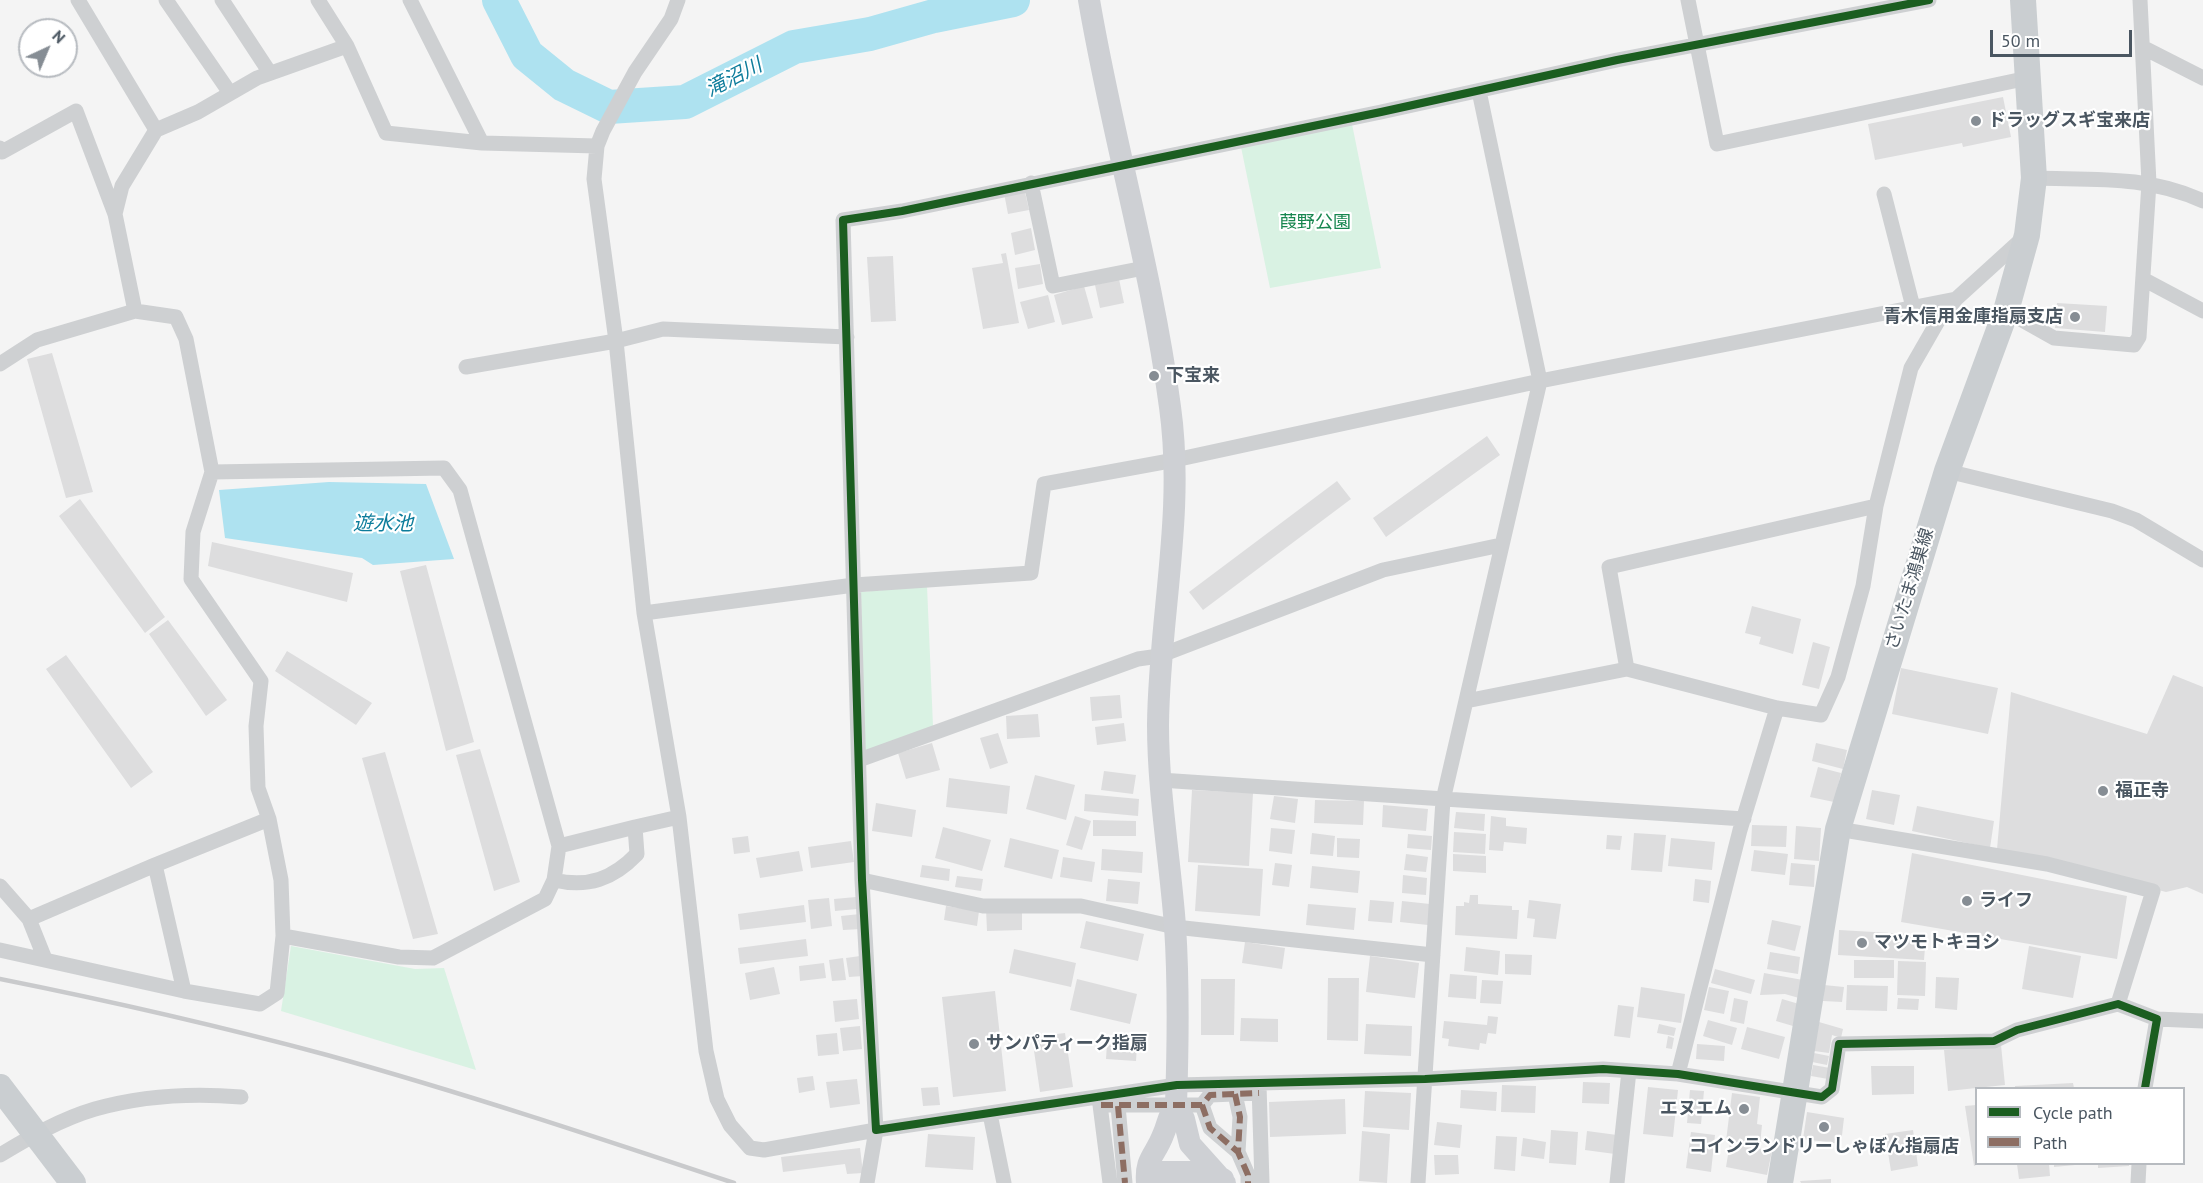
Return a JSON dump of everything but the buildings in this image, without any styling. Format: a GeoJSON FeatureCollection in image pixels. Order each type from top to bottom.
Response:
{"type":"FeatureCollection","features":[{"type":"Feature","properties":{"kind":"main road","name":"さいたま鴻巣線"},"geometry":{"type":"LineString","coordinates":[[1780,1183],[1838,829],[1867,727],[1947,471],[2006,311],[2026,235],[2034,178],[2023,0]]}},
{"type":"Feature","properties":{"kind":"main road"},"geometry":{"type":"LineString","coordinates":[[0,1087],[73,1183]]}},
{"type":"Feature","properties":{"kind":"street"},"geometry":{"type":"LineString","coordinates":[[78,0],[156,130]]}},
{"type":"Feature","properties":{"kind":"street"},"geometry":{"type":"LineString","coordinates":[[166,0],[230,93]]}},
{"type":"Feature","properties":{"kind":"street"},"geometry":{"type":"LineString","coordinates":[[222,0],[270,73]]}},
{"type":"Feature","properties":{"kind":"street"},"geometry":{"type":"LineString","coordinates":[[318,0],[347,46],[386,133],[482,143],[597,146]]}},
{"type":"Feature","properties":{"kind":"street"},"geometry":{"type":"LineString","coordinates":[[410,0],[482,143]]}},
{"type":"Feature","properties":{"kind":"street"},"geometry":{"type":"LineString","coordinates":[[678,0],[671,19],[634,72],[603,131],[597,146],[594,179],[616,341],[644,613],[679,817],[706,1051],[717,1099],[730,1125],[750,1148],[764,1150],[876,1130],[1100,1101],[1259,1088],[1603,1069],[1678,1074],[1822,1096],[1833,1089],[1839,1044],[1994,1041],[2017,1030],[2118,1004],[2157,1019],[2203,1021]]}},
{"type":"Feature","properties":{"kind":"street"},"geometry":{"type":"LineString","coordinates":[[1688,0],[1699,45],[1717,144],[2028,78]]}},
{"type":"Feature","properties":{"kind":"street"},"geometry":{"type":"LineString","coordinates":[[867,1183],[876,1130],[862,880],[843,220],[902,211],[1122,163],[1479,91],[1617,60],[1929,0]]}},
{"type":"Feature","properties":{"kind":"street"},"geometry":{"type":"LineString","coordinates":[[2006,311],[2054,338],[2134,345],[2139,337],[2149,183],[2140,0]]}},
{"type":"Feature","properties":{"kind":"street"},"geometry":{"type":"LineString","coordinates":[[1089,2],[1165,373],[1176,460],[1172,549],[1159,656],[1160,780],[1175,927],[1176,1095],[1190,1144],[1225,1181]]}},
{"type":"Feature","properties":{"kind":"street"},"geometry":{"type":"LineString","coordinates":[[115,214],[122,186],[156,130],[270,73],[347,46]]}},
{"type":"Feature","properties":{"kind":"street"},"geometry":{"type":"LineString","coordinates":[[2144,48],[2203,78]]}},
{"type":"Feature","properties":{"kind":"street"},"geometry":{"type":"LineString","coordinates":[[1418,1183],[1443,800],[1540,381],[1479,91]]}},
{"type":"Feature","properties":{"kind":"street"},"geometry":{"type":"LineString","coordinates":[[1,151],[75,111],[115,214],[135,311]]}},
{"type":"Feature","properties":{"kind":"street"},"geometry":{"type":"LineString","coordinates":[[2034,178],[2118,178],[2149,183],[2203,201]]}},
{"type":"Feature","properties":{"kind":"street"},"geometry":{"type":"LineString","coordinates":[[1031,183],[1053,285],[1144,267]]}},
{"type":"Feature","properties":{"kind":"street"},"geometry":{"type":"LineString","coordinates":[[1884,194],[1913,307]]}},
{"type":"Feature","properties":{"kind":"street"},"geometry":{"type":"LineString","coordinates":[[1466,701],[1627,669],[1778,708],[1821,715],[1838,677],[1863,586],[1876,506],[1911,368],[1938,321],[1956,299],[2026,235]]}},
{"type":"Feature","properties":{"kind":"street"},"geometry":{"type":"LineString","coordinates":[[2144,279],[2203,311]]}},
{"type":"Feature","properties":{"kind":"street"},"geometry":{"type":"LineString","coordinates":[[644,613],[854,585],[1031,573],[1044,484],[1176,460],[1540,381],[1956,299]]}},
{"type":"Feature","properties":{"kind":"street"},"geometry":{"type":"LineString","coordinates":[[0,364],[37,340],[135,311],[176,317],[186,339],[212,472],[193,532],[191,579],[261,681],[256,726],[258,788],[269,819],[281,880],[283,936],[278,993],[260,1004],[184,991],[0,950]]}},
{"type":"Feature","properties":{"kind":"street"},"geometry":{"type":"LineString","coordinates":[[466,367],[616,341],[663,329],[847,337]]}},
{"type":"Feature","properties":{"kind":"street"},"geometry":{"type":"LineString","coordinates":[[212,472],[444,468],[460,490],[559,846],[554,880],[545,899],[433,958],[399,957],[283,936]]}},
{"type":"Feature","properties":{"kind":"street"},"geometry":{"type":"LineString","coordinates":[[1947,471],[2112,511],[2136,520],[2203,560]]}},
{"type":"Feature","properties":{"kind":"street"},"geometry":{"type":"LineString","coordinates":[[1627,669],[1609,567],[1876,506]]}},
{"type":"Feature","properties":{"kind":"street"},"geometry":{"type":"LineString","coordinates":[[859,760],[1138,659],[1159,656],[1383,570],[1501,545]]}},
{"type":"Feature","properties":{"kind":"street"},"geometry":{"type":"LineString","coordinates":[[1678,1074],[1744,819],[1778,708]]}},
{"type":"Feature","properties":{"kind":"street"},"geometry":{"type":"LineString","coordinates":[[1160,780],[1744,819]]}},
{"type":"Feature","properties":{"kind":"street"},"geometry":{"type":"LineString","coordinates":[[559,846],[679,817]]}},
{"type":"Feature","properties":{"kind":"street"},"geometry":{"type":"LineString","coordinates":[[29,919],[269,819]]}},
{"type":"Feature","properties":{"kind":"street"},"geometry":{"type":"LineString","coordinates":[[554,880],[576,885],[621,870],[637,854],[634,827]]}},
{"type":"Feature","properties":{"kind":"street"},"geometry":{"type":"LineString","coordinates":[[1838,829],[2047,864],[2153,891],[2118,1004]]}},
{"type":"Feature","properties":{"kind":"street"},"geometry":{"type":"LineString","coordinates":[[155,865],[184,991]]}},
{"type":"Feature","properties":{"kind":"street"},"geometry":{"type":"LineString","coordinates":[[862,880],[983,906],[1081,906],[1175,927],[1433,955]]}},
{"type":"Feature","properties":{"kind":"street"},"geometry":{"type":"LineString","coordinates":[[0,886],[29,919],[45,959]]}},
{"type":"Feature","properties":{"kind":"street"},"geometry":{"type":"LineString","coordinates":[[2145,1087],[2157,1019]]}},
{"type":"Feature","properties":{"kind":"street"},"geometry":{"type":"LineString","coordinates":[[1617,1183],[1629,1071]]}},
{"type":"Feature","properties":{"kind":"street"},"geometry":{"type":"LineString","coordinates":[[1202,1105],[1210,1095],[1235,1094],[1259,1088]]}},
{"type":"Feature","properties":{"kind":"street"},"geometry":{"type":"LineString","coordinates":[[1259,1088],[1262,1183]]}},
{"type":"Feature","properties":{"kind":"street"},"geometry":{"type":"LineString","coordinates":[[1235,1094],[1240,1117],[1238,1152]]}},
{"type":"Feature","properties":{"kind":"street"},"geometry":{"type":"LineString","coordinates":[[0,1155],[36,1134],[95,1109],[137,1101],[213,1095],[241,1096]]}},
{"type":"Feature","properties":{"kind":"street"},"geometry":{"type":"LineString","coordinates":[[1147,1183],[1148,1161],[1164,1134],[1176,1095]]}},
{"type":"Feature","properties":{"kind":"street"},"geometry":{"type":"LineString","coordinates":[[1100,1101],[1118,1106],[1176,1095],[1202,1105],[1210,1128],[1238,1152],[1248,1174],[1248,1183]]}},
{"type":"Feature","properties":{"kind":"street"},"geometry":{"type":"LineString","coordinates":[[1100,1101],[1110,1183]]}},
{"type":"Feature","properties":{"kind":"street"},"geometry":{"type":"LineString","coordinates":[[1118,1106],[1125,1183]]}},
{"type":"Feature","properties":{"kind":"street"},"geometry":{"type":"LineString","coordinates":[[990,1114],[1004,1183]]}},
{"type":"Feature","properties":{"kind":"street"},"geometry":{"type":"LineString","coordinates":[[2138,1183],[2139,1165]]}},
{"type":"Feature","properties":{"kind":"street"},"geometry":{"type":"LineString","coordinates":[[1147,1183],[1154,1174],[1160,1172],[1209,1172],[1225,1181]]}},
{"type":"Feature","properties":{"kind":"green space","name":"葭野公園"},"geometry":{"type":"Polygon","coordinates":[[[1352,124],[1381,268],[1270,288],[1241,147],[1352,124]]]}},
{"type":"Feature","properties":{"kind":"green space"},"geometry":{"type":"Polygon","coordinates":[[[927,586],[933,726],[864,751],[861,592],[927,586]]]}},
{"type":"Feature","properties":{"kind":"green space"},"geometry":{"type":"Polygon","coordinates":[[[291,946],[415,969],[444,968],[476,1070],[281,1011],[291,946]]]}},
{"type":"Feature","properties":{"kind":"water","name":"遊水池"},"geometry":{"type":"Polygon","coordinates":[[[329,482],[426,484],[454,559],[373,565],[362,558],[225,538],[219,490],[329,482]]]}},
{"type":"Feature","properties":{"kind":"waterway","name":"滝沼川"},"geometry":{"type":"LineString","coordinates":[[499,0],[527,55],[564,85],[609,107],[685,102],[794,47],[870,34],[934,16],[1013,0]]}},
{"type":"Feature","properties":{"kind":"railway"},"geometry":{"type":"LineString","coordinates":[[0,979],[164,1014],[327,1055],[480,1100],[734,1183]]}},
{"type":"Feature","properties":{"kind":"marked path"},"geometry":{"type":"LineString","coordinates":[[1101,1105],[1202,1105],[1210,1095],[1259,1093]]}},
{"type":"Feature","properties":{"kind":"marked path"},"geometry":{"type":"LineString","coordinates":[[1235,1094],[1240,1117],[1238,1152],[1248,1175],[1248,1183]]}},
{"type":"Feature","properties":{"kind":"marked path"},"geometry":{"type":"LineString","coordinates":[[1202,1105],[1210,1128],[1238,1152]]}},
{"type":"Feature","properties":{"kind":"marked path"},"geometry":{"type":"LineString","coordinates":[[1118,1106],[1125,1183]]}},
{"type":"Feature","properties":{"kind":"cycle path"},"geometry":{"type":"LineString","coordinates":[[1929,0],[1617,60],[1381,112],[902,211],[843,220],[862,880],[876,1130],[1177,1085],[1425,1079],[1603,1069],[1678,1074],[1822,1097],[1832,1089],[1839,1044],[1994,1041],[2017,1030],[2118,1004],[2157,1019],[2145,1087]]}},
{"type":"Feature","properties":{"kind":"place","name":"ドラッグスギ宝来店"},"geometry":{"type":"Point","coordinates":[1976,121]}},
{"type":"Feature","properties":{"kind":"place","name":"青木信用金庫指扇支店"},"geometry":{"type":"Point","coordinates":[2075,317]}},
{"type":"Feature","properties":{"kind":"place","name":"下宝来"},"geometry":{"type":"Point","coordinates":[1154,376]}},
{"type":"Feature","properties":{"kind":"place","name":"福正寺"},"geometry":{"type":"Point","coordinates":[2103,791]}},
{"type":"Feature","properties":{"kind":"place","name":"ライフ"},"geometry":{"type":"Point","coordinates":[1967,901]}},
{"type":"Feature","properties":{"kind":"place","name":"マツモトキヨシ"},"geometry":{"type":"Point","coordinates":[1862,943]}},
{"type":"Feature","properties":{"kind":"place","name":"サンパティーク指扇"},"geometry":{"type":"Point","coordinates":[974,1044]}},
{"type":"Feature","properties":{"kind":"place","name":"エヌエム"},"geometry":{"type":"Point","coordinates":[1744,1109]}},
{"type":"Feature","properties":{"kind":"place","name":"コインランドリーしゃぼん指扇店"},"geometry":{"type":"Point","coordinates":[1824,1127]}}]}
